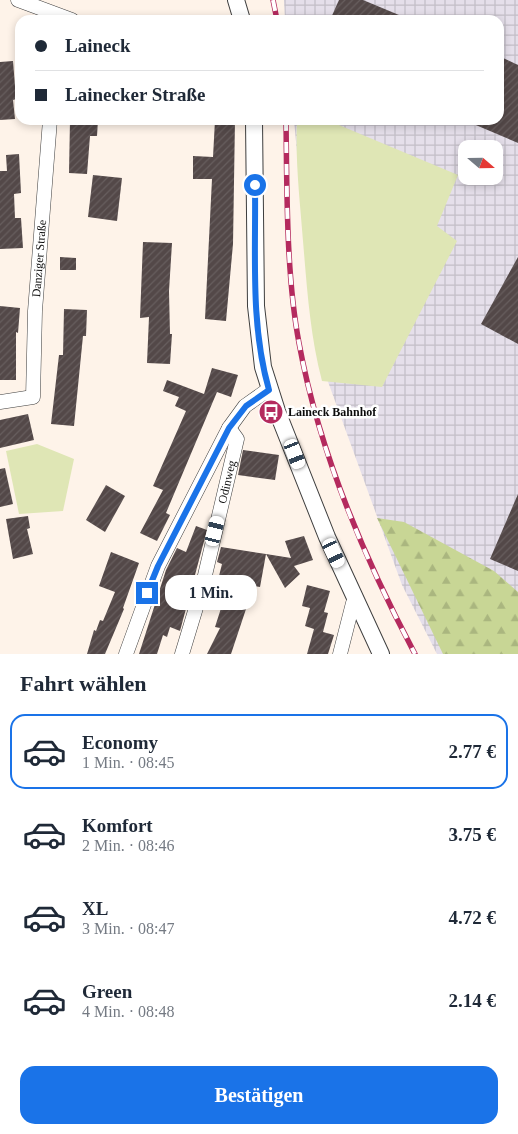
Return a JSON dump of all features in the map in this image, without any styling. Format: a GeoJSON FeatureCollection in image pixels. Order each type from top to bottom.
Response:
{"type":"FeatureCollection","features":[{"type":"Feature","properties":{"kind":"street"},"geometry":{"type":"LineString","coordinates":[[18,0],[56,15]]}},
{"type":"Feature","properties":{"kind":"street"},"geometry":{"type":"LineString","coordinates":[[236,0],[240,15]]}},
{"type":"Feature","properties":{"kind":"street","name":"Danziger Straße"},"geometry":{"type":"LineString","coordinates":[[0,402],[33,397],[35,311],[50,125]]}},
{"type":"Feature","properties":{"kind":"street"},"geometry":{"type":"LineString","coordinates":[[254,125],[256,306],[263,367],[269,390],[327,537],[381,654]]}},
{"type":"Feature","properties":{"kind":"street"},"geometry":{"type":"LineString","coordinates":[[126,654],[158,566],[229,428],[246,406],[269,390]]}},
{"type":"Feature","properties":{"kind":"street","name":"Odinweg"},"geometry":{"type":"LineString","coordinates":[[182,654],[202,588],[237,439],[229,428]]}},
{"type":"Feature","properties":{"kind":"street"},"geometry":{"type":"LineString","coordinates":[[340,654],[356,600]]}},
{"type":"Feature","properties":{"kind":"shaded area"},"geometry":{"type":"Polygon","coordinates":[[[284,0],[518,0],[518,654],[437,654],[402,585],[315,346],[294,125],[504,125],[504,15],[285,15],[284,0]]]}},
{"type":"Feature","properties":{"kind":"green space"},"geometry":{"type":"Polygon","coordinates":[[[297,125],[339,125],[458,175],[437,226],[457,241],[382,387],[322,381],[312,329],[298,181],[297,125]]]}},
{"type":"Feature","properties":{"kind":"green space"},"geometry":{"type":"Polygon","coordinates":[[[37,444],[74,459],[63,511],[19,514],[6,451],[37,444]]]}},
{"type":"Feature","properties":{"kind":"green space"},"geometry":{"type":"Polygon","coordinates":[[[377,518],[404,522],[494,571],[518,592],[518,654],[443,654],[377,518]]]}},
{"type":"Feature","properties":{"kind":"building"},"geometry":{"type":"Polygon","coordinates":[[[339,0],[363,0],[399,15],[332,15],[339,0]]]}},
{"type":"Feature","properties":{"kind":"building"},"geometry":{"type":"Polygon","coordinates":[[[504,58],[518,65],[518,143],[476,125],[504,125],[504,58]]]}},
{"type":"Feature","properties":{"kind":"building"},"geometry":{"type":"Polygon","coordinates":[[[13,61],[15,119],[0,120],[0,62],[13,61]]]}},
{"type":"Feature","properties":{"kind":"building"},"geometry":{"type":"Polygon","coordinates":[[[70,125],[98,125],[97,136],[90,136],[87,174],[69,173],[70,125]]]}},
{"type":"Feature","properties":{"kind":"building"},"geometry":{"type":"Polygon","coordinates":[[[215,125],[235,125],[233,244],[226,321],[205,319],[212,179],[193,179],[193,156],[213,157],[215,125]]]}},
{"type":"Feature","properties":{"kind":"building"},"geometry":{"type":"Polygon","coordinates":[[[19,154],[21,193],[14,194],[15,218],[21,218],[23,248],[0,249],[0,171],[7,171],[6,155],[19,154]]]}},
{"type":"Feature","properties":{"kind":"building"},"geometry":{"type":"Polygon","coordinates":[[[93,175],[122,178],[117,221],[88,217],[93,175]]]}},
{"type":"Feature","properties":{"kind":"building"},"geometry":{"type":"Polygon","coordinates":[[[143,242],[172,243],[169,291],[170,334],[172,334],[170,364],[147,363],[149,317],[140,318],[143,242]]]}},
{"type":"Feature","properties":{"kind":"building"},"geometry":{"type":"Polygon","coordinates":[[[60,257],[76,258],[76,270],[60,270],[60,257]]]}},
{"type":"Feature","properties":{"kind":"building"},"geometry":{"type":"Polygon","coordinates":[[[518,257],[518,344],[481,324],[518,257]]]}},
{"type":"Feature","properties":{"kind":"building"},"geometry":{"type":"Polygon","coordinates":[[[0,306],[20,308],[18,333],[16,332],[16,380],[0,380],[0,306]]]}},
{"type":"Feature","properties":{"kind":"building"},"geometry":{"type":"Polygon","coordinates":[[[64,309],[87,310],[86,336],[83,336],[74,426],[51,424],[59,355],[63,355],[64,309]]]}},
{"type":"Feature","properties":{"kind":"building"},"geometry":{"type":"Polygon","coordinates":[[[212,368],[238,375],[231,397],[217,392],[166,513],[170,515],[157,541],[140,533],[163,490],[153,486],[186,411],[175,406],[179,397],[163,391],[167,380],[204,394],[212,368]]]}},
{"type":"Feature","properties":{"kind":"building"},"geometry":{"type":"Polygon","coordinates":[[[28,414],[34,440],[0,448],[0,420],[28,414]]]}},
{"type":"Feature","properties":{"kind":"building"},"geometry":{"type":"Polygon","coordinates":[[[243,450],[279,455],[275,480],[238,475],[243,450]]]}},
{"type":"Feature","properties":{"kind":"building"},"geometry":{"type":"Polygon","coordinates":[[[5,468],[13,504],[0,507],[0,469],[5,468]]]}},
{"type":"Feature","properties":{"kind":"building"},"geometry":{"type":"Polygon","coordinates":[[[106,485],[125,496],[105,532],[86,520],[106,485]]]}},
{"type":"Feature","properties":{"kind":"building"},"geometry":{"type":"Polygon","coordinates":[[[518,494],[518,571],[490,559],[518,494]]]}},
{"type":"Feature","properties":{"kind":"building"},"geometry":{"type":"Polygon","coordinates":[[[28,516],[30,528],[27,529],[33,554],[13,559],[6,519],[28,516]]]}},
{"type":"Feature","properties":{"kind":"building"},"geometry":{"type":"Polygon","coordinates":[[[196,526],[207,530],[180,631],[170,627],[167,637],[163,635],[157,654],[139,654],[166,570],[177,548],[186,552],[196,526]]]}},
{"type":"Feature","properties":{"kind":"building"},"geometry":{"type":"Polygon","coordinates":[[[304,536],[313,560],[294,566],[300,574],[285,588],[266,554],[291,558],[285,541],[304,536]]]}},
{"type":"Feature","properties":{"kind":"building"},"geometry":{"type":"Polygon","coordinates":[[[221,547],[266,554],[260,587],[218,580],[222,564],[217,562],[221,547]]]}},
{"type":"Feature","properties":{"kind":"building"},"geometry":{"type":"Polygon","coordinates":[[[111,552],[139,563],[124,609],[105,654],[87,654],[94,630],[96,631],[100,620],[103,621],[115,592],[99,586],[111,552]]]}},
{"type":"Feature","properties":{"kind":"building"},"geometry":{"type":"Polygon","coordinates":[[[307,585],[330,591],[324,612],[328,613],[323,632],[334,635],[328,654],[307,654],[314,629],[305,626],[310,608],[302,606],[307,585]]]}},
{"type":"Feature","properties":{"kind":"building"},"geometry":{"type":"Polygon","coordinates":[[[223,602],[246,609],[231,654],[207,654],[220,628],[215,627],[223,602]]]}},
{"type":"Feature","properties":{"kind":"railway"},"geometry":{"type":"LineString","coordinates":[[273,0],[276,15]]}},
{"type":"Feature","properties":{"kind":"railway"},"geometry":{"type":"LineString","coordinates":[[286,125],[289,261],[299,343],[308,384],[318,424],[345,503],[378,579],[415,654]]}},
{"type":"Feature","properties":{"kind":"place","name":"Laineck Bahnhof"},"geometry":{"type":"Point","coordinates":[271,412]}},
{"type":"Feature","properties":{"kind":"route"},"geometry":{"type":"LineString","coordinates":[[147,593],[158,566],[229,428],[246,406],[269,390],[263,367],[256,306],[255,185]]}}]}
